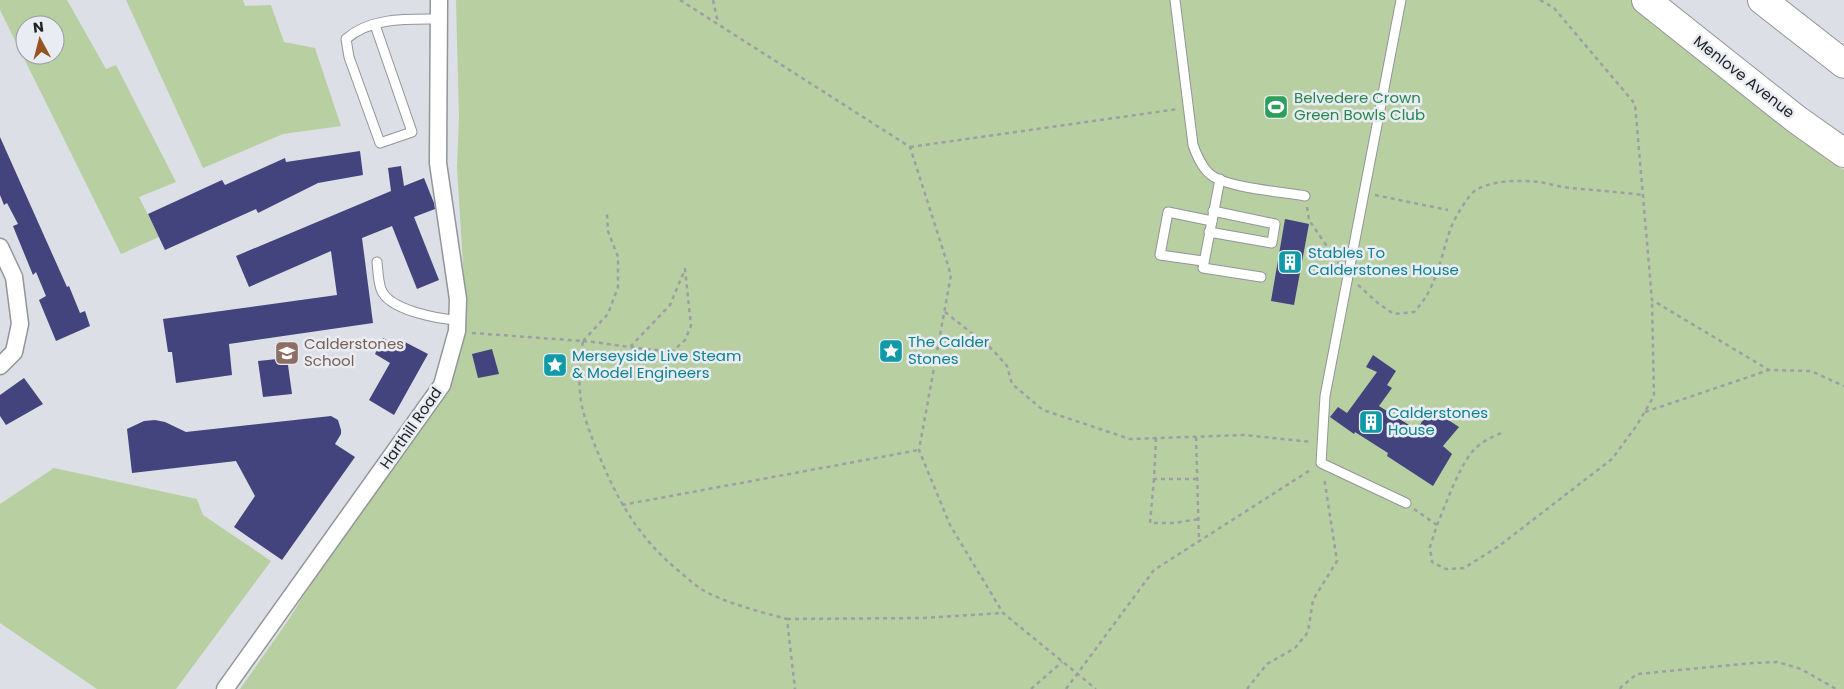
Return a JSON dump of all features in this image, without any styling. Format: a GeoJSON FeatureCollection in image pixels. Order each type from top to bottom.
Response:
{"type":"FeatureCollection","features":[{"type":"Feature","properties":{"kind":"highway","name":"Menlove Avenue"},"geometry":{"type":"LineString","coordinates":[[1646,0],[1789,113],[1844,153]]}},
{"type":"Feature","properties":{"kind":"highway"},"geometry":{"type":"LineString","coordinates":[[1762,0],[1844,64]]}},
{"type":"Feature","properties":{"kind":"street","name":"Harthill Road"},"geometry":{"type":"LineString","coordinates":[[224,689],[442,385],[457,326],[458,299],[438,163],[439,0]]}},
{"type":"Feature","properties":{"kind":"street"},"geometry":{"type":"LineString","coordinates":[[0,247],[14,277],[20,324],[14,352],[0,366]]}},
{"type":"Feature","properties":{"kind":"lane"},"geometry":{"type":"LineString","coordinates":[[1175,0],[1193,145],[1199,161],[1213,177],[1234,184],[1305,196]]}},
{"type":"Feature","properties":{"kind":"lane"},"geometry":{"type":"LineString","coordinates":[[1401,0],[1324,396],[1321,463],[1406,503]]}},
{"type":"Feature","properties":{"kind":"lane"},"geometry":{"type":"LineString","coordinates":[[376,25],[412,132],[380,143],[349,57],[346,39],[355,31],[395,19],[439,18]]}},
{"type":"Feature","properties":{"kind":"lane"},"geometry":{"type":"LineString","coordinates":[[1220,179],[1203,268],[1261,277]]}},
{"type":"Feature","properties":{"kind":"lane"},"geometry":{"type":"LineString","coordinates":[[1203,261],[1160,255],[1168,212],[1212,221]]}},
{"type":"Feature","properties":{"kind":"lane"},"geometry":{"type":"LineString","coordinates":[[1210,232],[1272,243],[1276,224],[1214,212]]}},
{"type":"Feature","properties":{"kind":"lane"},"geometry":{"type":"LineString","coordinates":[[377,262],[381,290],[388,301],[457,326]]}},
{"type":"Feature","properties":{"kind":"path"},"geometry":{"type":"LineString","coordinates":[[680,0],[910,147],[951,275],[919,450],[950,525],[1004,613],[1096,689]]}},
{"type":"Feature","properties":{"kind":"path"},"geometry":{"type":"LineString","coordinates":[[713,0],[718,23]]}},
{"type":"Feature","properties":{"kind":"path"},"geometry":{"type":"LineString","coordinates":[[1501,433],[1490,438],[1472,451],[1454,483],[1430,548],[1432,562],[1446,569],[1464,568],[1499,546],[1612,459],[1638,425],[1654,396],[1652,300],[1635,104],[1554,8],[1540,0]]}},
{"type":"Feature","properties":{"kind":"path"},"geometry":{"type":"LineString","coordinates":[[910,147],[1189,108]]}},
{"type":"Feature","properties":{"kind":"path"},"geometry":{"type":"LineString","coordinates":[[1305,196],[1309,220],[1348,276],[1394,314],[1414,312],[1426,300],[1453,223],[1474,191],[1492,184],[1530,182],[1642,195]]}},
{"type":"Feature","properties":{"kind":"path"},"geometry":{"type":"LineString","coordinates":[[1364,193],[1448,210]]}},
{"type":"Feature","properties":{"kind":"path"},"geometry":{"type":"LineString","coordinates":[[607,214],[608,231],[618,257],[618,286],[608,314],[582,341],[579,371],[581,401],[586,422],[606,474],[622,505],[636,527],[668,562],[700,588],[740,606],[787,620],[921,618],[1004,613]]}},
{"type":"Feature","properties":{"kind":"path"},"geometry":{"type":"LineString","coordinates":[[457,326],[652,351],[673,351],[685,340],[691,326],[685,269],[670,305],[630,347]]}},
{"type":"Feature","properties":{"kind":"path"},"geometry":{"type":"LineString","coordinates":[[1652,300],[1769,370]]}},
{"type":"Feature","properties":{"kind":"path"},"geometry":{"type":"LineString","coordinates":[[945,312],[993,350],[1007,366],[1012,384],[1043,410],[1130,439],[1244,435],[1322,443]]}},
{"type":"Feature","properties":{"kind":"path"},"geometry":{"type":"LineString","coordinates":[[1645,412],[1769,370],[1811,371],[1844,386]]}},
{"type":"Feature","properties":{"kind":"path"},"geometry":{"type":"LineString","coordinates":[[1196,437],[1200,541]]}},
{"type":"Feature","properties":{"kind":"path"},"geometry":{"type":"LineString","coordinates":[[1156,438],[1150,523],[1174,523],[1199,519]]}},
{"type":"Feature","properties":{"kind":"path"},"geometry":{"type":"LineString","coordinates":[[622,505],[919,450]]}},
{"type":"Feature","properties":{"kind":"path"},"geometry":{"type":"LineString","coordinates":[[1066,689],[1154,570],[1321,463],[1337,561],[1313,600],[1308,632],[1295,648],[1267,664],[1247,689]]}},
{"type":"Feature","properties":{"kind":"path"},"geometry":{"type":"LineString","coordinates":[[1154,479],[1197,479]]}},
{"type":"Feature","properties":{"kind":"path"},"geometry":{"type":"LineString","coordinates":[[1406,503],[1438,525]]}},
{"type":"Feature","properties":{"kind":"path"},"geometry":{"type":"LineString","coordinates":[[787,620],[795,689]]}},
{"type":"Feature","properties":{"kind":"path"},"geometry":{"type":"LineString","coordinates":[[1031,689],[1062,662]]}},
{"type":"Feature","properties":{"kind":"path"},"geometry":{"type":"LineString","coordinates":[[1620,689],[1637,674],[1777,662],[1801,669],[1836,689]]}},
{"type":"Feature","properties":{"kind":"green space"},"geometry":{"type":"Polygon","coordinates":[[[0,0],[67,0],[106,69],[116,65],[176,182],[139,197],[159,237],[121,254],[27,65],[65,65],[65,15],[15,15],[15,40],[0,10],[0,0]]]}},
{"type":"Feature","properties":{"kind":"green space"},"geometry":{"type":"Polygon","coordinates":[[[126,0],[243,0],[245,6],[271,5],[284,42],[315,48],[341,126],[283,134],[203,168],[126,0]]]}},
{"type":"Feature","properties":{"kind":"green space"},"geometry":{"type":"Polygon","coordinates":[[[456,0],[1631,0],[1793,133],[1844,170],[1844,689],[240,689],[289,619],[339,539],[446,390],[465,298],[457,167],[459,118],[456,0]]]}},
{"type":"Feature","properties":{"kind":"green space"},"geometry":{"type":"Polygon","coordinates":[[[54,468],[197,499],[203,515],[271,561],[176,689],[97,689],[0,623],[0,504],[54,468]]]}},
{"type":"Feature","properties":{"kind":"building"},"geometry":{"type":"Polygon","coordinates":[[[0,137],[67,287],[69,286],[80,313],[85,311],[90,326],[56,341],[39,300],[46,296],[36,272],[33,275],[13,226],[18,224],[7,203],[4,205],[0,195],[0,137]]]}},
{"type":"Feature","properties":{"kind":"building"},"geometry":{"type":"Polygon","coordinates":[[[360,151],[363,175],[318,183],[258,213],[256,209],[165,250],[148,214],[222,180],[225,185],[285,158],[286,162],[360,151]]]}},
{"type":"Feature","properties":{"kind":"building"},"geometry":{"type":"Polygon","coordinates":[[[401,166],[404,186],[424,178],[434,203],[435,209],[414,217],[439,280],[417,289],[392,226],[362,238],[373,323],[229,344],[232,375],[176,383],[172,352],[168,352],[163,319],[337,295],[331,251],[249,287],[236,256],[391,191],[388,168],[401,166]]]}},
{"type":"Feature","properties":{"kind":"building","name":"Stables To Calderstones House"},"geometry":{"type":"Polygon","coordinates":[[[1285,219],[1309,224],[1294,305],[1271,301],[1285,219]]]}},
{"type":"Feature","properties":{"kind":"building"},"geometry":{"type":"Polygon","coordinates":[[[383,338],[400,347],[403,341],[428,354],[394,415],[369,400],[390,363],[375,354],[383,338]]]}},
{"type":"Feature","properties":{"kind":"building"},"geometry":{"type":"Polygon","coordinates":[[[492,349],[499,374],[478,378],[472,354],[492,349]]]}},
{"type":"Feature","properties":{"kind":"building","name":"Calderstones House"},"geometry":{"type":"Polygon","coordinates":[[[1373,355],[1396,371],[1387,385],[1392,388],[1379,406],[1417,430],[1430,408],[1459,427],[1443,446],[1452,454],[1433,486],[1387,456],[1388,453],[1355,432],[1354,434],[1330,417],[1338,407],[1347,413],[1377,372],[1366,367],[1373,355]]]}},
{"type":"Feature","properties":{"kind":"building"},"geometry":{"type":"Polygon","coordinates":[[[287,358],[292,394],[263,397],[258,361],[287,358]]]}},
{"type":"Feature","properties":{"kind":"building"},"geometry":{"type":"Polygon","coordinates":[[[24,378],[43,404],[6,425],[0,416],[0,395],[24,378]]]}},
{"type":"Feature","properties":{"kind":"building"},"geometry":{"type":"Polygon","coordinates":[[[331,416],[338,420],[341,430],[341,434],[335,444],[355,457],[282,560],[234,527],[255,496],[236,461],[132,473],[127,429],[144,421],[155,420],[165,422],[186,432],[331,416]]]}},
{"type":"Feature","properties":{"kind":"place","name":"Belvedere Crown Green Bowls Club"},"geometry":{"type":"Point","coordinates":[1276,107]}},
{"type":"Feature","properties":{"kind":"place","name":"Stables To Calderstones House"},"geometry":{"type":"Point","coordinates":[1290,262]}},
{"type":"Feature","properties":{"kind":"place","name":"The Calder Stones"},"geometry":{"type":"Point","coordinates":[891,351]}},
{"type":"Feature","properties":{"kind":"place","name":"Calderstones School"},"geometry":{"type":"Point","coordinates":[287,353]}},
{"type":"Feature","properties":{"kind":"place","name":"Merseyside Live Steam & Model Engineers"},"geometry":{"type":"Point","coordinates":[555,365]}},
{"type":"Feature","properties":{"kind":"place","name":"Calderstones House"},"geometry":{"type":"Point","coordinates":[1371,422]}}]}
